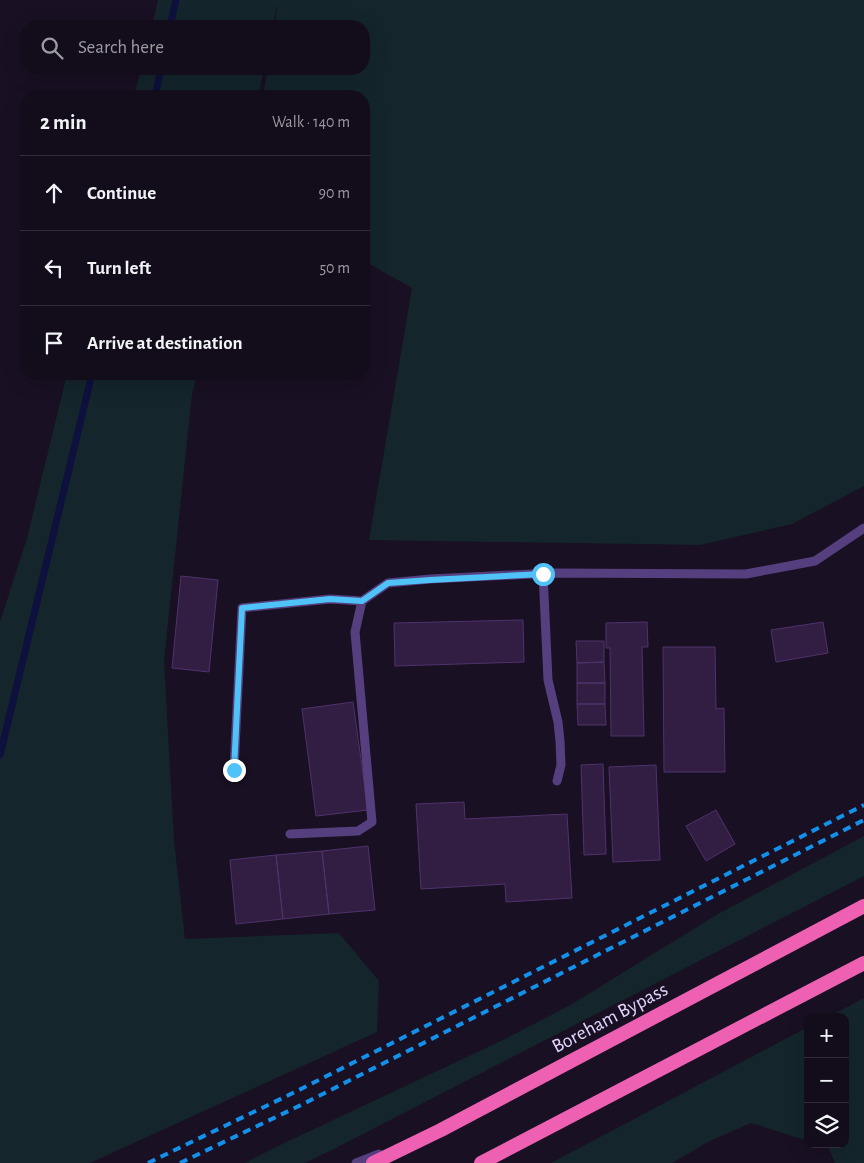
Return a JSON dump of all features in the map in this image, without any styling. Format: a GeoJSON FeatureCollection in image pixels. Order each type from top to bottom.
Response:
{"type":"FeatureCollection","features":[{"type":"Feature","properties":{"kind":"highway","name":"Boreham Bypass"},"geometry":{"type":"LineString","coordinates":[[374,1163],[442,1130],[864,906]]}},
{"type":"Feature","properties":{"kind":"highway"},"geometry":{"type":"LineString","coordinates":[[481,1163],[864,963]]}},
{"type":"Feature","properties":{"kind":"lane"},"geometry":{"type":"LineString","coordinates":[[234,770],[242,608],[330,599],[362,601],[388,583],[430,580],[543,574],[746,574],[814,561],[864,528]]}},
{"type":"Feature","properties":{"kind":"lane"},"geometry":{"type":"LineString","coordinates":[[543,574],[548,680],[558,722],[560,741],[561,765],[557,781]]}},
{"type":"Feature","properties":{"kind":"lane"},"geometry":{"type":"LineString","coordinates":[[290,834],[358,830],[372,822],[355,632],[362,601]]}},
{"type":"Feature","properties":{"kind":"lane"},"geometry":{"type":"LineString","coordinates":[[356,1163],[442,1130]]}},
{"type":"Feature","properties":{"kind":"shaded area"},"geometry":{"type":"Polygon","coordinates":[[[158,0],[864,0],[864,486],[792,524],[700,545],[369,540],[412,288],[370,264],[370,90],[264,90],[267,75],[370,75],[370,20],[276,20],[278,2],[274,20],[153,20],[158,0]]]}},
{"type":"Feature","properties":{"kind":"shaded area"},"geometry":{"type":"Polygon","coordinates":[[[139,75],[263,75],[259,90],[136,90],[139,75]]]}},
{"type":"Feature","properties":{"kind":"shaded area"},"geometry":{"type":"Polygon","coordinates":[[[66,380],[196,380],[192,394],[164,661],[174,840],[185,939],[339,933],[379,981],[377,1032],[90,1163],[0,1163],[0,622],[27,538],[66,380]]]}},
{"type":"Feature","properties":{"kind":"shaded area"},"geometry":{"type":"Polygon","coordinates":[[[864,836],[864,876],[305,1163],[245,1163],[505,1039],[572,1004],[718,914],[864,836]]]}},
{"type":"Feature","properties":{"kind":"shaded area"},"geometry":{"type":"Polygon","coordinates":[[[864,998],[864,1163],[835,1163],[828,1148],[849,1148],[849,1013],[836,1013],[864,998]]]}},
{"type":"Feature","properties":{"kind":"shaded area"},"geometry":{"type":"Polygon","coordinates":[[[804,1029],[804,1140],[751,1123],[710,1141],[672,1163],[551,1163],[804,1029]]]}},
{"type":"Feature","properties":{"kind":"building"},"geometry":{"type":"Polygon","coordinates":[[[181,576],[218,580],[209,672],[172,668],[181,576]]]}},
{"type":"Feature","properties":{"kind":"building"},"geometry":{"type":"Polygon","coordinates":[[[523,620],[524,662],[395,666],[394,623],[523,620]]]}},
{"type":"Feature","properties":{"kind":"building"},"geometry":{"type":"Polygon","coordinates":[[[647,622],[648,647],[642,647],[644,736],[611,736],[610,648],[606,648],[606,623],[647,622]]]}},
{"type":"Feature","properties":{"kind":"building"},"geometry":{"type":"Polygon","coordinates":[[[823,622],[828,653],[776,662],[771,630],[823,622]]]}},
{"type":"Feature","properties":{"kind":"building"},"geometry":{"type":"Polygon","coordinates":[[[576,641],[604,641],[604,662],[577,663],[576,641]]]}},
{"type":"Feature","properties":{"kind":"building"},"geometry":{"type":"Polygon","coordinates":[[[663,647],[715,647],[716,709],[724,708],[725,772],[664,772],[663,647]]]}},
{"type":"Feature","properties":{"kind":"building"},"geometry":{"type":"Polygon","coordinates":[[[604,662],[605,683],[577,683],[577,663],[604,662]]]}},
{"type":"Feature","properties":{"kind":"building"},"geometry":{"type":"Polygon","coordinates":[[[577,683],[605,683],[605,704],[577,704],[577,683]]]}},
{"type":"Feature","properties":{"kind":"building"},"geometry":{"type":"Polygon","coordinates":[[[353,702],[368,810],[316,816],[302,709],[353,702]]]}},
{"type":"Feature","properties":{"kind":"building"},"geometry":{"type":"Polygon","coordinates":[[[577,704],[605,704],[606,725],[578,725],[577,704]]]}},
{"type":"Feature","properties":{"kind":"building"},"geometry":{"type":"Polygon","coordinates":[[[603,764],[606,854],[584,855],[581,765],[603,764]]]}},
{"type":"Feature","properties":{"kind":"building"},"geometry":{"type":"Polygon","coordinates":[[[656,765],[660,860],[613,862],[609,767],[656,765]]]}},
{"type":"Feature","properties":{"kind":"building"},"geometry":{"type":"Polygon","coordinates":[[[464,802],[465,819],[567,814],[572,898],[506,902],[505,884],[421,889],[416,804],[464,802]]]}},
{"type":"Feature","properties":{"kind":"building"},"geometry":{"type":"Polygon","coordinates":[[[716,810],[735,844],[706,861],[686,826],[716,810]]]}},
{"type":"Feature","properties":{"kind":"building"},"geometry":{"type":"Polygon","coordinates":[[[368,846],[375,910],[329,914],[322,851],[368,846]]]}},
{"type":"Feature","properties":{"kind":"building"},"geometry":{"type":"Polygon","coordinates":[[[322,851],[329,914],[283,919],[276,855],[322,851]]]}},
{"type":"Feature","properties":{"kind":"building"},"geometry":{"type":"Polygon","coordinates":[[[276,855],[283,919],[236,924],[230,860],[276,855]]]}},
{"type":"Feature","properties":{"kind":"waterway"},"geometry":{"type":"LineString","coordinates":[[171,20],[176,0]]}},
{"type":"Feature","properties":{"kind":"waterway"},"geometry":{"type":"LineString","coordinates":[[156,90],[160,75]]}},
{"type":"Feature","properties":{"kind":"waterway"},"geometry":{"type":"LineString","coordinates":[[0,755],[91,380]]}},
{"type":"Feature","properties":{"kind":"railway"},"geometry":{"type":"LineString","coordinates":[[148,1163],[295,1092],[864,805]]}},
{"type":"Feature","properties":{"kind":"railway"},"geometry":{"type":"LineString","coordinates":[[180,1163],[301,1105],[864,820]]}},
{"type":"Feature","properties":{"kind":"route"},"geometry":{"type":"LineString","coordinates":[[234,770],[242,608],[330,599],[362,601],[388,583],[543,574]]}}]}
